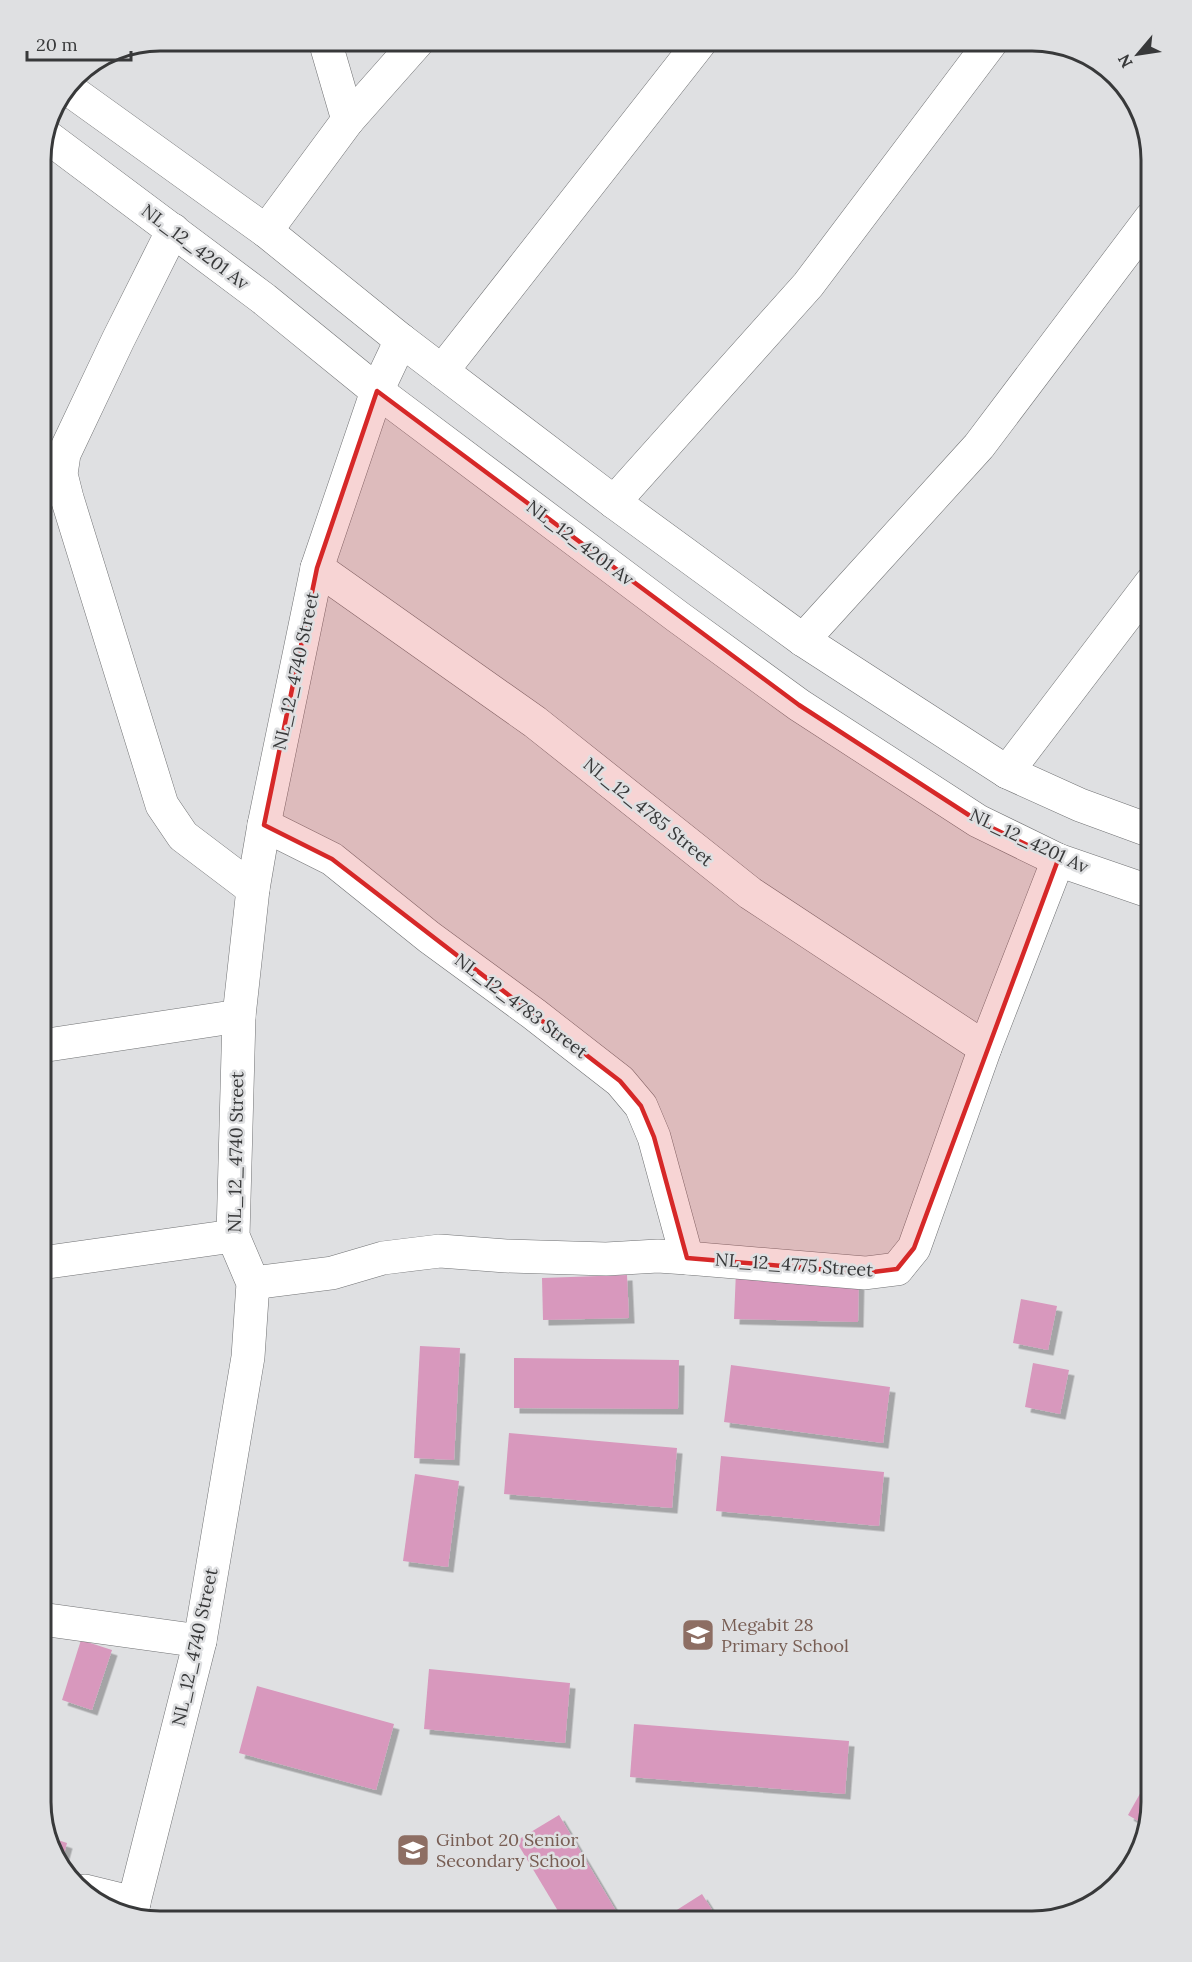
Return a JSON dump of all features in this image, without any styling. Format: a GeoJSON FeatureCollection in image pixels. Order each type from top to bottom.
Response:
{"type":"FeatureCollection","features":[{"type":"Feature","properties":{"kind":"street"},"geometry":{"type":"LineString","coordinates":[[328,51],[348,120]]}},
{"type":"Feature","properties":{"kind":"street"},"geometry":{"type":"LineString","coordinates":[[266,231],[348,120],[409,51]]}},
{"type":"Feature","properties":{"kind":"street"},"geometry":{"type":"LineString","coordinates":[[442,371],[693,51]]}},
{"type":"Feature","properties":{"kind":"street"},"geometry":{"type":"LineString","coordinates":[[614,502],[808,285],[984,51]]}},
{"type":"Feature","properties":{"kind":"street"},"geometry":{"type":"LineString","coordinates":[[74,93],[266,231],[401,340],[614,502],[803,640],[1007,772],[1080,805],[1141,827]]}},
{"type":"Feature","properties":{"kind":"street","name":"NL_12_4201 Av"},"geometry":{"type":"LineString","coordinates":[[52,146],[173,230],[378,391],[678,617],[799,705],[978,821],[1058,860],[1141,888]]}},
{"type":"Feature","properties":{"kind":"street"},"geometry":{"type":"LineString","coordinates":[[173,230],[64,454],[61,474],[162,805],[183,836],[254,889]]}},
{"type":"Feature","properties":{"kind":"street"},"geometry":{"type":"LineString","coordinates":[[803,640],[979,446],[1141,232]]}},
{"type":"Feature","properties":{"kind":"street","name":"NL_12_4740 Street"},"geometry":{"type":"LineString","coordinates":[[133,1907],[200,1641],[248,1357],[253,1283],[233,1236],[239,1016],[264,825],[317,568],[378,391],[401,340]]}},
{"type":"Feature","properties":{"kind":"street","name":"NL_12_4785 Street"},"geometry":{"type":"LineString","coordinates":[[317,568],[535,722],[750,893],[985,1048]]}},
{"type":"Feature","properties":{"kind":"street"},"geometry":{"type":"LineString","coordinates":[[1007,772],[1141,597]]}},
{"type":"Feature","properties":{"kind":"street","name":"NL_12_4783 Street"},"geometry":{"type":"LineString","coordinates":[[264,825],[332,859],[620,1081],[641,1106],[654,1137],[687,1258]]}},
{"type":"Feature","properties":{"kind":"street","name":"NL_12_4775 Street"},"geometry":{"type":"LineString","coordinates":[[253,1283],[332,1274],[382,1258],[440,1251],[584,1258],[658,1256],[865,1273],[897,1269],[914,1248],[985,1048],[1058,860]]}},
{"type":"Feature","properties":{"kind":"street"},"geometry":{"type":"LineString","coordinates":[[51,1044],[239,1016]]}},
{"type":"Feature","properties":{"kind":"street"},"geometry":{"type":"LineString","coordinates":[[51,1262],[233,1236]]}},
{"type":"Feature","properties":{"kind":"street"},"geometry":{"type":"LineString","coordinates":[[51,1621],[200,1641]]}},
{"type":"Feature","properties":{"kind":"highlighted area"},"geometry":{"type":"Polygon","coordinates":[[[377,391],[799,705],[978,821],[1058,860],[914,1248],[897,1269],[865,1273],[687,1258],[654,1137],[641,1106],[620,1081],[332,859],[264,825],[317,568],[377,391]]]}},
{"type":"Feature","properties":{"kind":"building"},"geometry":{"type":"Polygon","coordinates":[[[736,1271],[859,1274],[858,1322],[734,1319],[736,1271]]]}},
{"type":"Feature","properties":{"kind":"building"},"geometry":{"type":"Polygon","coordinates":[[[627,1275],[629,1318],[543,1320],[542,1278],[627,1275]]]}},
{"type":"Feature","properties":{"kind":"building"},"geometry":{"type":"Polygon","coordinates":[[[1021,1299],[1057,1306],[1048,1350],[1013,1343],[1021,1299]]]}},
{"type":"Feature","properties":{"kind":"building"},"geometry":{"type":"Polygon","coordinates":[[[420,1346],[460,1348],[454,1460],[414,1458],[420,1346]]]}},
{"type":"Feature","properties":{"kind":"building"},"geometry":{"type":"Polygon","coordinates":[[[514,1358],[679,1360],[678,1409],[514,1408],[514,1358]]]}},
{"type":"Feature","properties":{"kind":"building"},"geometry":{"type":"Polygon","coordinates":[[[1033,1363],[1069,1370],[1060,1414],[1025,1407],[1033,1363]]]}},
{"type":"Feature","properties":{"kind":"building"},"geometry":{"type":"Polygon","coordinates":[[[731,1365],[890,1387],[883,1443],[724,1422],[731,1365]]]}},
{"type":"Feature","properties":{"kind":"building"},"geometry":{"type":"Polygon","coordinates":[[[509,1433],[677,1448],[672,1508],[504,1494],[509,1433]]]}},
{"type":"Feature","properties":{"kind":"building"},"geometry":{"type":"Polygon","coordinates":[[[721,1456],[884,1472],[879,1526],[716,1511],[721,1456]]]}},
{"type":"Feature","properties":{"kind":"building"},"geometry":{"type":"Polygon","coordinates":[[[415,1474],[459,1481],[448,1567],[403,1561],[415,1474]]]}},
{"type":"Feature","properties":{"kind":"building"},"geometry":{"type":"Polygon","coordinates":[[[81,1640],[112,1650],[92,1710],[62,1700],[81,1640]]]}},
{"type":"Feature","properties":{"kind":"building"},"geometry":{"type":"Polygon","coordinates":[[[429,1669],[570,1683],[565,1743],[424,1729],[429,1669]]]}},
{"type":"Feature","properties":{"kind":"building"},"geometry":{"type":"Polygon","coordinates":[[[257,1686],[394,1724],[376,1790],[239,1753],[257,1686]]]}},
{"type":"Feature","properties":{"kind":"building"},"geometry":{"type":"Polygon","coordinates":[[[634,1724],[849,1741],[845,1794],[630,1777],[634,1724]]]}},
{"type":"Feature","properties":{"kind":"building"},"geometry":{"type":"Polygon","coordinates":[[[1141,1792],[1139,1821],[1128,1815],[1141,1792]]]}},
{"type":"Feature","properties":{"kind":"building"},"geometry":{"type":"Polygon","coordinates":[[[559,1815],[616,1911],[558,1911],[516,1841],[559,1815]]]}},
{"type":"Feature","properties":{"kind":"building"},"geometry":{"type":"Polygon","coordinates":[[[58,1840],[67,1843],[64,1854],[58,1840]]]}},
{"type":"Feature","properties":{"kind":"building"},"geometry":{"type":"Polygon","coordinates":[[[702,1894],[713,1911],[675,1911],[702,1894]]]}},
{"type":"Feature","properties":{"kind":"place","name":"Megabit 28 Primary School"},"geometry":{"type":"Point","coordinates":[698,1635]}},
{"type":"Feature","properties":{"kind":"place","name":"Ginbot 20 Senior Secondary School"},"geometry":{"type":"Point","coordinates":[413,1850]}}]}
